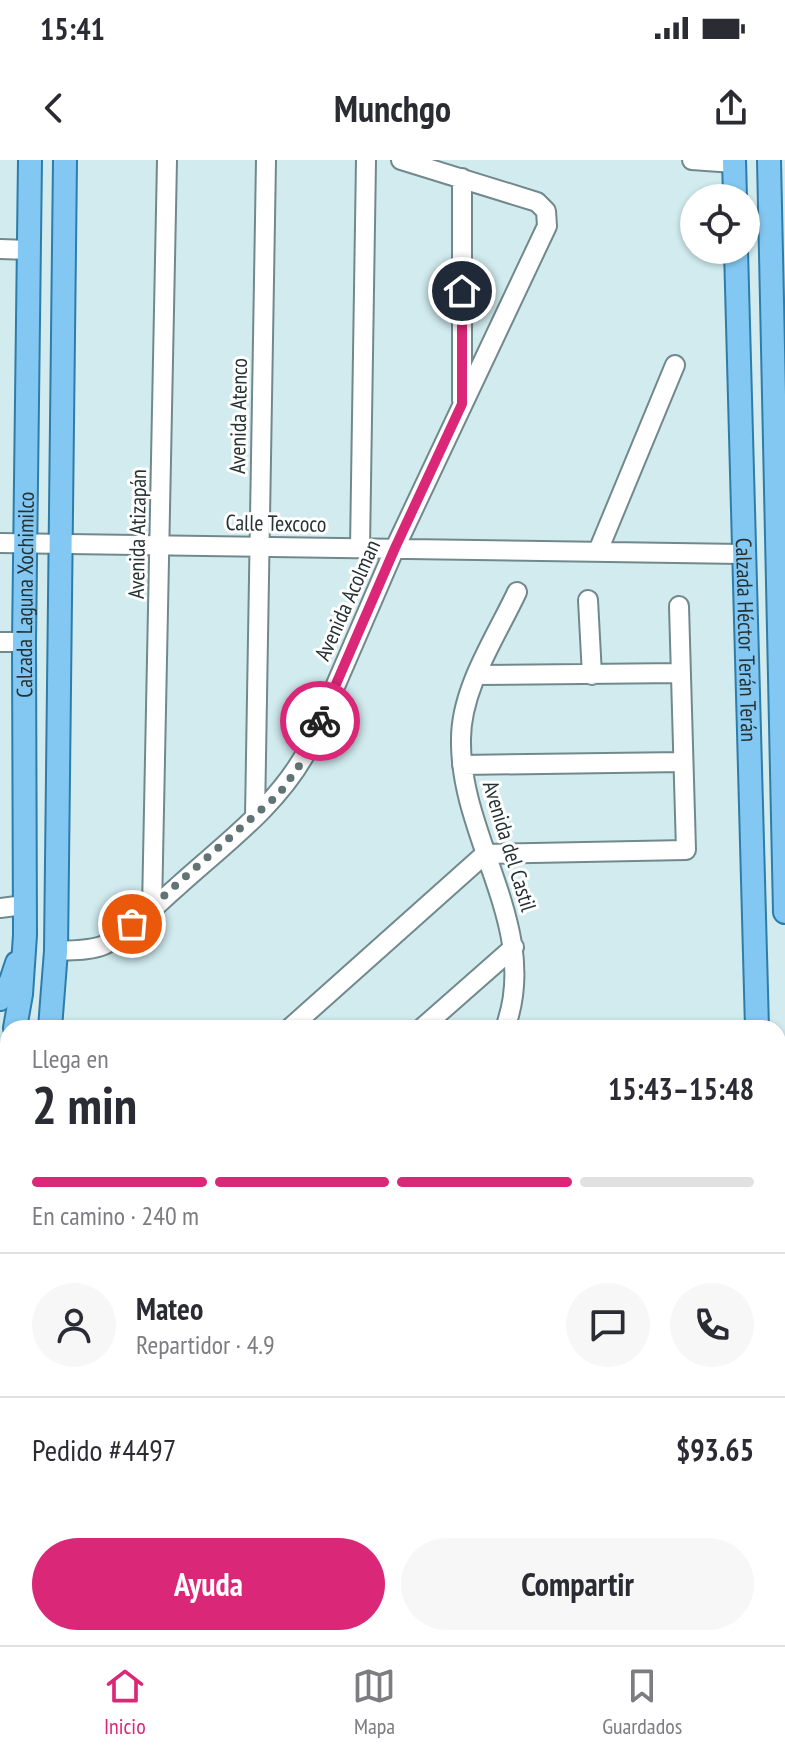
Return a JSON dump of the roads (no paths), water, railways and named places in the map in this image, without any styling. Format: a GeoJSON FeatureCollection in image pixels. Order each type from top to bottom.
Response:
{"type":"FeatureCollection","features":[{"type":"Feature","properties":{"kind":"main road","name":"Calzada Laguna Xochimilco"},"geometry":{"type":"LineString","coordinates":[[16,1020],[25,935],[24,642],[30,160]]}},
{"type":"Feature","properties":{"kind":"main road"},"geometry":{"type":"LineString","coordinates":[[56,160],[57,200],[64,221]]}},
{"type":"Feature","properties":{"kind":"main road","name":"Calzada Laguna Xochimilco"},"geometry":{"type":"LineString","coordinates":[[53,1020],[65,160]]}},
{"type":"Feature","properties":{"kind":"main road","name":"Calzada Héctor Terán Terán"},"geometry":{"type":"LineString","coordinates":[[769,160],[779,326],[779,607],[785,912]]}},
{"type":"Feature","properties":{"kind":"main road"},"geometry":{"type":"LineString","coordinates":[[734,162],[735,184]]}},
{"type":"Feature","properties":{"kind":"main road","name":"Calzada Héctor Terán Terán"},"geometry":{"type":"LineString","coordinates":[[736,264],[757,1020]]}},
{"type":"Feature","properties":{"kind":"main road"},"geometry":{"type":"LineString","coordinates":[[741,463],[755,467],[762,474],[764,559],[779,607]]}},
{"type":"Feature","properties":{"kind":"main road"},"geometry":{"type":"LineString","coordinates":[[748,719],[763,787],[766,874],[784,887]]}},
{"type":"Feature","properties":{"kind":"main road"},"geometry":{"type":"LineString","coordinates":[[0,999],[11,981],[25,935]]}},
{"type":"Feature","properties":{"kind":"street","name":"Avenida Atizapán"},"geometry":{"type":"LineString","coordinates":[[152,909],[167,160]]}},
{"type":"Feature","properties":{"kind":"street","name":"Avenida Atenco"},"geometry":{"type":"LineString","coordinates":[[255,817],[266,160]]}},
{"type":"Feature","properties":{"kind":"street"},"geometry":{"type":"LineString","coordinates":[[360,548],[366,160]]}},
{"type":"Feature","properties":{"kind":"street"},"geometry":{"type":"LineString","coordinates":[[401,160],[462,178],[462,404]]}},
{"type":"Feature","properties":{"kind":"street"},"geometry":{"type":"LineString","coordinates":[[692,160],[734,162]]}},
{"type":"Feature","properties":{"kind":"street","name":"Avenida Acolman"},"geometry":{"type":"LineString","coordinates":[[56,951],[103,945],[152,909],[255,817],[291,780],[308,749],[395,548],[547,226],[546,211],[537,202],[462,178]]}},
{"type":"Feature","properties":{"kind":"street"},"geometry":{"type":"LineString","coordinates":[[0,249],[29,250]]}},
{"type":"Feature","properties":{"kind":"street"},"geometry":{"type":"LineString","coordinates":[[598,551],[675,365]]}},
{"type":"Feature","properties":{"kind":"street","name":"Calle Texcoco"},"geometry":{"type":"LineString","coordinates":[[0,543],[742,554]]}},
{"type":"Feature","properties":{"kind":"street","name":"Avenida del Castil"},"geometry":{"type":"LineString","coordinates":[[507,1020],[514,996],[514,947],[468,799],[461,736],[463,715],[477,675],[517,592]]}},
{"type":"Feature","properties":{"kind":"street"},"geometry":{"type":"LineString","coordinates":[[588,600],[592,675]]}},
{"type":"Feature","properties":{"kind":"street"},"geometry":{"type":"LineString","coordinates":[[299,1020],[485,854],[686,850],[679,606]]}},
{"type":"Feature","properties":{"kind":"street"},"geometry":{"type":"LineString","coordinates":[[0,642],[24,642]]}},
{"type":"Feature","properties":{"kind":"street"},"geometry":{"type":"LineString","coordinates":[[477,675],[681,673]]}},
{"type":"Feature","properties":{"kind":"street"},"geometry":{"type":"LineString","coordinates":[[462,765],[683,762]]}},
{"type":"Feature","properties":{"kind":"street"},"geometry":{"type":"LineString","coordinates":[[0,908],[24,905]]}},
{"type":"Feature","properties":{"kind":"street"},"geometry":{"type":"LineString","coordinates":[[431,1020],[514,947]]}}]}
